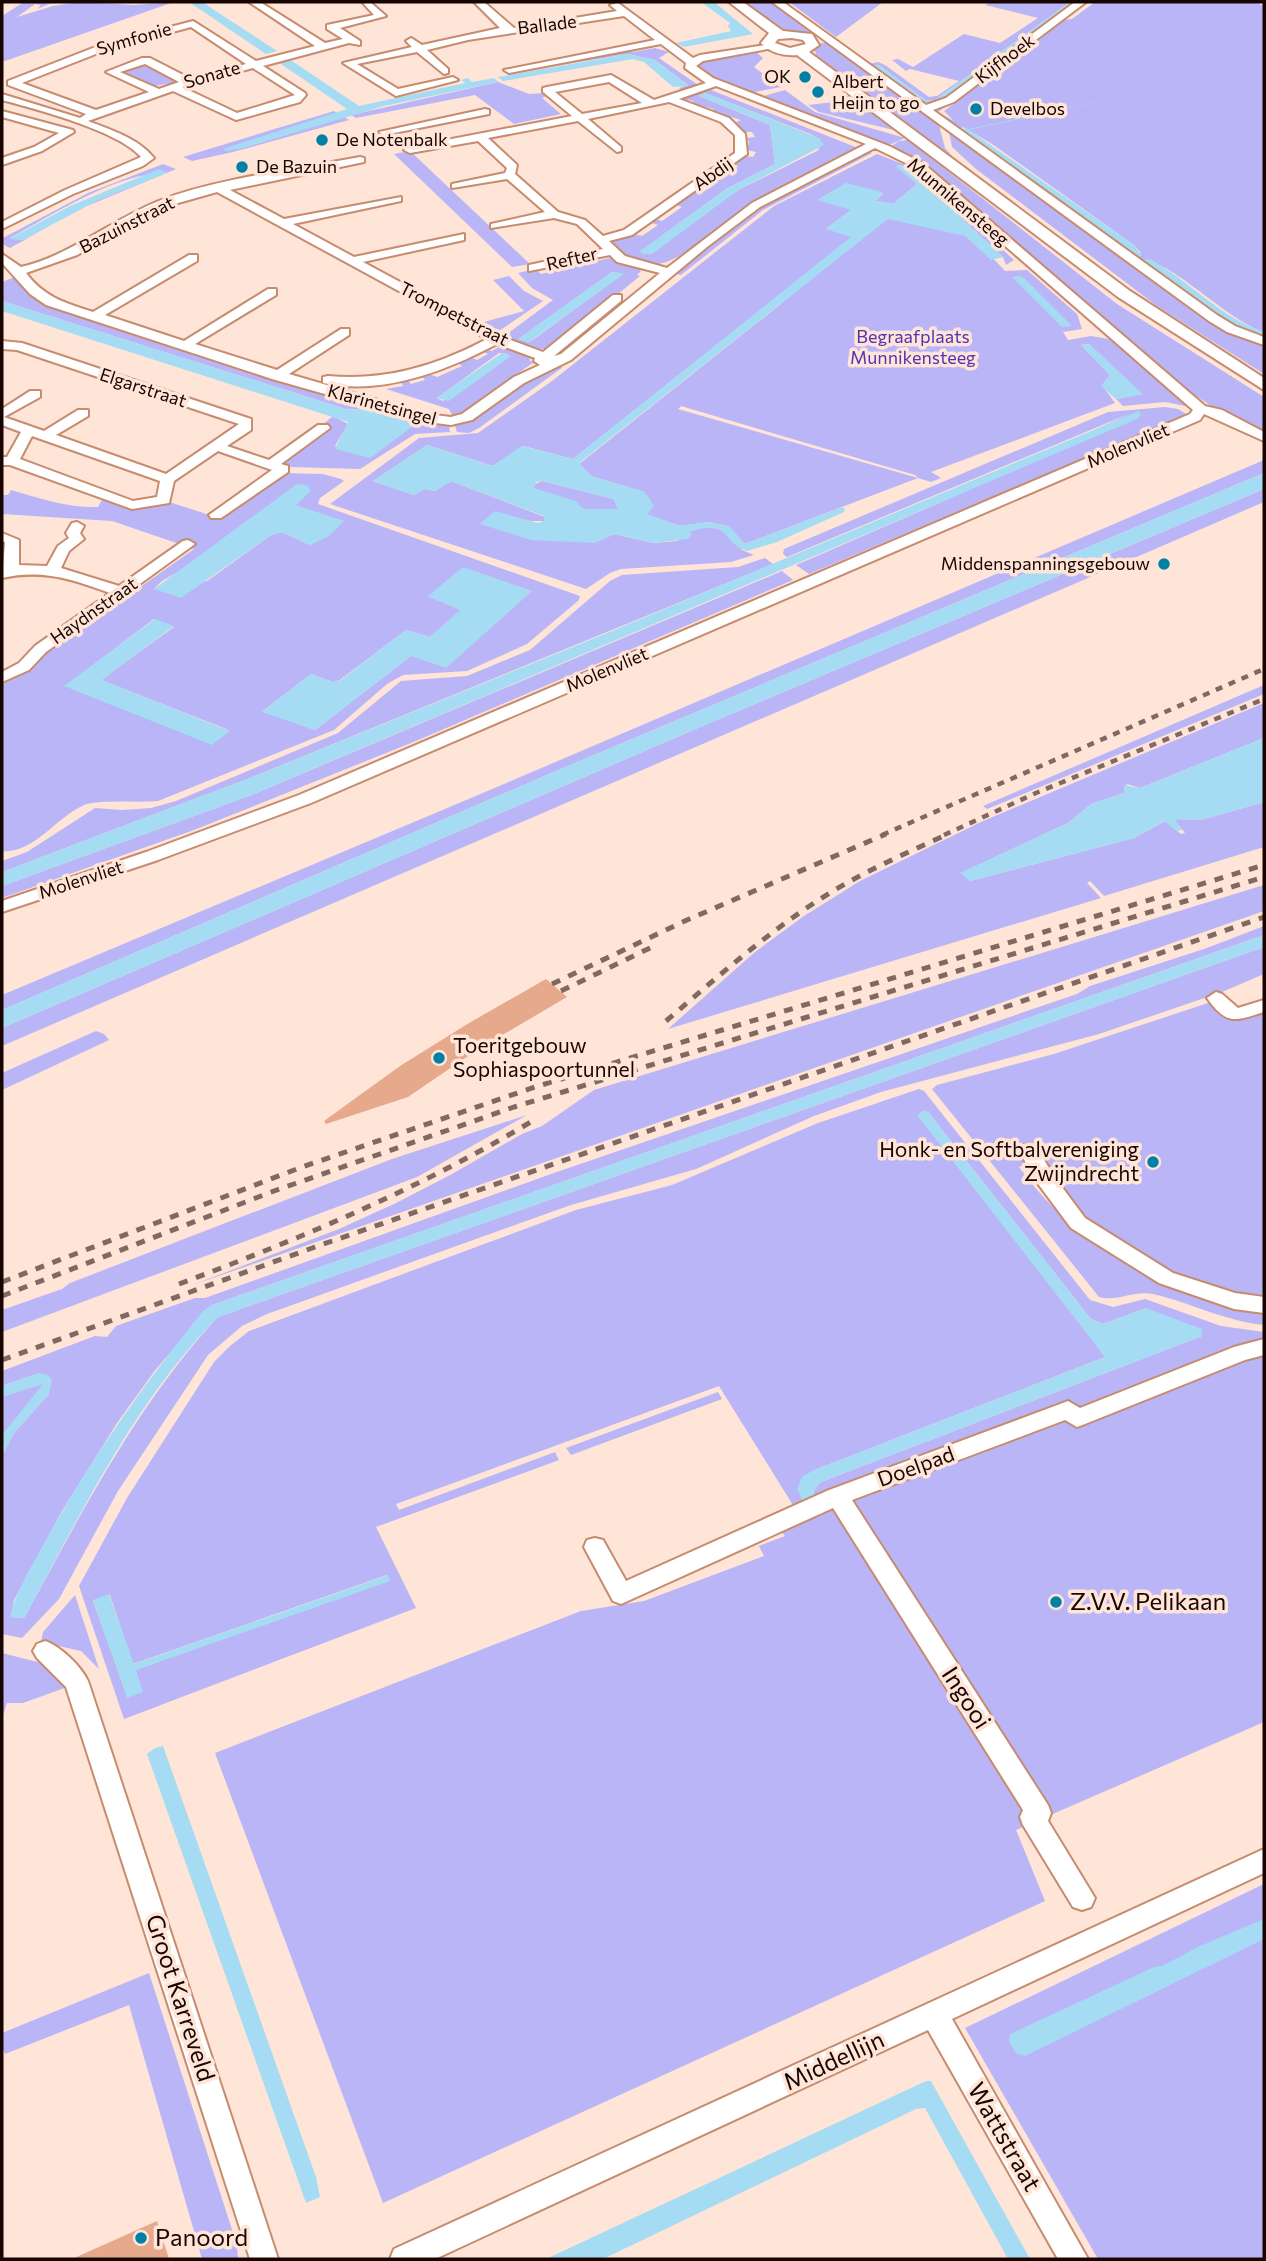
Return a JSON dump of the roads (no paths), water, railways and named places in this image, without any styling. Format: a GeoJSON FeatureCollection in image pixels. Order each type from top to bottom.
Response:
{"type":"FeatureCollection","features":[{"type":"Feature","properties":{"kind":"main road"},"geometry":{"type":"LineString","coordinates":[[735,2],[780,35]]}},
{"type":"Feature","properties":{"kind":"main road"},"geometry":{"type":"LineString","coordinates":[[780,35],[817,37],[811,47],[800,51],[779,50],[769,46],[767,41],[780,35]]}},
{"type":"Feature","properties":{"kind":"main road","name":"Munnikensteeg"},"geometry":{"type":"LineString","coordinates":[[800,51],[936,150],[1124,294],[1264,385]]}},
{"type":"Feature","properties":{"kind":"street"},"geometry":{"type":"LineString","coordinates":[[257,3],[273,2]]}},
{"type":"Feature","properties":{"kind":"street","name":"Ballade"},"geometry":{"type":"LineString","coordinates":[[479,2],[508,30],[520,31],[626,13]]}},
{"type":"Feature","properties":{"kind":"street"},"geometry":{"type":"LineString","coordinates":[[612,2],[691,62],[769,46]]}},
{"type":"Feature","properties":{"kind":"street"},"geometry":{"type":"LineString","coordinates":[[777,2],[817,37],[925,109],[1213,318],[1231,329],[1264,341]]}},
{"type":"Feature","properties":{"kind":"street","name":"Kijfhoek"},"geometry":{"type":"LineString","coordinates":[[925,109],[950,100],[1081,2]]}},
{"type":"Feature","properties":{"kind":"street"},"geometry":{"type":"LineString","coordinates":[[257,3],[322,46]]}},
{"type":"Feature","properties":{"kind":"street"},"geometry":{"type":"LineString","coordinates":[[366,3],[381,16],[331,27],[377,56]]}},
{"type":"Feature","properties":{"kind":"street","name":"Symfonie"},"geometry":{"type":"LineString","coordinates":[[96,114],[12,83],[86,53],[193,24],[301,95],[300,98],[236,117],[173,87]]}},
{"type":"Feature","properties":{"kind":"street"},"geometry":{"type":"LineString","coordinates":[[453,80],[396,93],[348,63],[508,30]]}},
{"type":"Feature","properties":{"kind":"street"},"geometry":{"type":"LineString","coordinates":[[408,38],[444,71]]}},
{"type":"Feature","properties":{"kind":"street","name":"Sonate"},"geometry":{"type":"LineString","coordinates":[[78,121],[188,82],[350,40]]}},
{"type":"Feature","properties":{"kind":"street","name":"Ballade"},"geometry":{"type":"LineString","coordinates":[[509,70],[663,41]]}},
{"type":"Feature","properties":{"kind":"street"},"geometry":{"type":"LineString","coordinates":[[158,92],[111,72],[146,60],[188,82]]}},
{"type":"Feature","properties":{"kind":"street","name":"Munnikensteeg"},"geometry":{"type":"LineString","coordinates":[[691,62],[691,69],[715,83],[875,144],[924,169],[1122,344],[1200,409],[1217,413],[1264,437]]}},
{"type":"Feature","properties":{"kind":"street"},"geometry":{"type":"LineString","coordinates":[[617,149],[547,90],[611,78],[632,94],[653,104]]}},
{"type":"Feature","properties":{"kind":"street"},"geometry":{"type":"LineString","coordinates":[[410,150],[578,116],[653,104],[715,83]]}},
{"type":"Feature","properties":{"kind":"street"},"geometry":{"type":"LineString","coordinates":[[2,97],[78,121],[128,142],[146,152],[148,158],[46,203],[2,226]]}},
{"type":"Feature","properties":{"kind":"street","name":"Abdij"},"geometry":{"type":"LineString","coordinates":[[599,240],[628,233],[741,154],[740,134],[725,120],[671,99]]}},
{"type":"Feature","properties":{"kind":"street"},"geometry":{"type":"LineString","coordinates":[[384,132],[485,111]]}},
{"type":"Feature","properties":{"kind":"street"},"geometry":{"type":"LineString","coordinates":[[2,114],[69,132],[6,162]]}},
{"type":"Feature","properties":{"kind":"street"},"geometry":{"type":"LineString","coordinates":[[449,118],[475,136]]}},
{"type":"Feature","properties":{"kind":"street"},"geometry":{"type":"LineString","coordinates":[[427,123],[447,142]]}},
{"type":"Feature","properties":{"kind":"street","name":"Refter"},"geometry":{"type":"LineString","coordinates":[[475,136],[513,167],[509,174],[554,214],[580,222],[621,258],[670,272]]}},
{"type":"Feature","properties":{"kind":"street","name":"Klarinetsingel"},"geometry":{"type":"LineString","coordinates":[[551,359],[582,345],[703,244],[771,196],[875,144]]}},
{"type":"Feature","properties":{"kind":"street","name":"Bazuinstraat"},"geometry":{"type":"LineString","coordinates":[[19,271],[62,259],[155,207],[218,188],[360,160]]}},
{"type":"Feature","properties":{"kind":"street"},"geometry":{"type":"LineString","coordinates":[[456,186],[509,174]]}},
{"type":"Feature","properties":{"kind":"street","name":"Trompetstraat"},"geometry":{"type":"LineString","coordinates":[[218,188],[496,339],[551,359]]}},
{"type":"Feature","properties":{"kind":"street"},"geometry":{"type":"LineString","coordinates":[[282,223],[397,199]]}},
{"type":"Feature","properties":{"kind":"street"},"geometry":{"type":"LineString","coordinates":[[495,226],[554,214]]}},
{"type":"Feature","properties":{"kind":"street","name":"Trompetstraat"},"geometry":{"type":"LineString","coordinates":[[352,261],[460,237]]}},
{"type":"Feature","properties":{"kind":"street","name":"Klarinetsingel"},"geometry":{"type":"LineString","coordinates":[[2,258],[19,271],[29,288],[44,299],[277,376],[441,421],[467,417],[551,359],[656,268],[703,244]]}},
{"type":"Feature","properties":{"kind":"street","name":"Refter"},"geometry":{"type":"LineString","coordinates":[[533,268],[611,251]]}},
{"type":"Feature","properties":{"kind":"street"},"geometry":{"type":"LineString","coordinates":[[93,317],[193,258]]}},
{"type":"Feature","properties":{"kind":"street"},"geometry":{"type":"LineString","coordinates":[[184,346],[272,292]]}},
{"type":"Feature","properties":{"kind":"street"},"geometry":{"type":"LineString","coordinates":[[277,376],[345,332]]}},
{"type":"Feature","properties":{"kind":"street","name":"Klarinetsingel"},"geometry":{"type":"LineString","coordinates":[[300,374],[343,382],[379,381],[438,367],[469,355],[496,339]]}},
{"type":"Feature","properties":{"kind":"street","name":"Elgarstraat"},"geometry":{"type":"LineString","coordinates":[[2,345],[18,346],[246,422],[246,427],[167,479]]}},
{"type":"Feature","properties":{"kind":"street"},"geometry":{"type":"LineString","coordinates":[[2,414],[34,394]]}},
{"type":"Feature","properties":{"kind":"street","name":"Molenvliet"},"geometry":{"type":"LineString","coordinates":[[2,907],[204,838],[355,778],[1195,417],[1200,409]]}},
{"type":"Feature","properties":{"kind":"street"},"geometry":{"type":"LineString","coordinates":[[45,436],[83,413]]}},
{"type":"Feature","properties":{"kind":"street"},"geometry":{"type":"LineString","coordinates":[[2,421],[29,430],[167,479],[164,500],[132,505],[7,461],[29,430]]}},
{"type":"Feature","properties":{"kind":"street"},"geometry":{"type":"LineString","coordinates":[[270,465],[323,428]]}},
{"type":"Feature","properties":{"kind":"street"},"geometry":{"type":"LineString","coordinates":[[216,515],[283,470],[218,447]]}},
{"type":"Feature","properties":{"kind":"street"},"geometry":{"type":"LineString","coordinates":[[52,571],[63,549],[77,539],[73,533],[77,526]]}},
{"type":"Feature","properties":{"kind":"street"},"geometry":{"type":"LineString","coordinates":[[2,537],[12,540],[7,571],[63,572],[121,592]]}},
{"type":"Feature","properties":{"kind":"street","name":"Haydnstraat"},"geometry":{"type":"LineString","coordinates":[[2,677],[38,655],[40,649],[188,544]]}},
{"type":"Feature","properties":{"kind":"street"},"geometry":{"type":"LineString","coordinates":[[1216,998],[1235,1015],[1264,1006]]}},
{"type":"Feature","properties":{"kind":"street"},"geometry":{"type":"LineString","coordinates":[[1029,1151],[1046,1180],[1078,1223],[1166,1278],[1234,1301],[1264,1305]]}},
{"type":"Feature","properties":{"kind":"street","name":"Doelpad"},"geometry":{"type":"LineString","coordinates":[[595,1547],[621,1594],[837,1496],[1068,1410],[1077,1418],[1241,1353],[1264,1348]]}},
{"type":"Feature","properties":{"kind":"street","name":"Ingooi"},"geometry":{"type":"LineString","coordinates":[[837,1496],[1039,1813],[1032,1817],[1082,1898]]}},
{"type":"Feature","properties":{"kind":"street","name":"Groot Karreveld"},"geometry":{"type":"LineString","coordinates":[[45,1651],[76,1681],[264,2259]]}},
{"type":"Feature","properties":{"kind":"street","name":"Middellijn"},"geometry":{"type":"LineString","coordinates":[[404,2259],[1264,1861]]}},
{"type":"Feature","properties":{"kind":"street","name":"Wattstraat"},"geometry":{"type":"LineString","coordinates":[[934,2014],[1074,2259]]}},
{"type":"Feature","properties":{"kind":"water"},"geometry":{"type":"Polygon","coordinates":[[[189,2],[202,2],[277,51],[266,54],[189,2]]]}},
{"type":"Feature","properties":{"kind":"water"},"geometry":{"type":"Polygon","coordinates":[[[701,2],[714,2],[753,34],[684,47],[676,43],[731,31],[728,26],[730,23],[701,2]]]}},
{"type":"Feature","properties":{"kind":"water"},"geometry":{"type":"Polygon","coordinates":[[[1070,2],[1075,2],[946,98],[936,102],[920,101],[872,66],[879,65],[925,100],[935,100],[1070,2]]]}},
{"type":"Feature","properties":{"kind":"water"},"geometry":{"type":"Polygon","coordinates":[[[628,54],[655,60],[689,86],[673,87],[644,62],[633,59],[503,81],[498,77],[628,54]]]}},
{"type":"Feature","properties":{"kind":"water"},"geometry":{"type":"Polygon","coordinates":[[[289,59],[359,106],[465,83],[461,80],[468,78],[472,82],[494,78],[498,82],[384,106],[243,148],[226,151],[223,149],[347,109],[278,62],[289,59]]]}},
{"type":"Feature","properties":{"kind":"water"},"geometry":{"type":"Polygon","coordinates":[[[705,93],[819,138],[824,145],[740,189],[652,254],[642,254],[640,251],[726,189],[775,164],[770,125],[699,96],[705,93]]]}},
{"type":"Feature","properties":{"kind":"water"},"geometry":{"type":"Polygon","coordinates":[[[1133,94],[969,130],[1134,245],[1142,256],[1138,257],[959,128],[969,129],[1133,94]]]}},
{"type":"Feature","properties":{"kind":"water"},"geometry":{"type":"Polygon","coordinates":[[[899,165],[913,173],[1003,257],[991,260],[965,236],[888,219],[579,463],[591,476],[644,492],[654,506],[647,514],[680,526],[708,522],[729,526],[745,544],[840,508],[845,508],[844,512],[777,542],[747,551],[719,529],[712,528],[689,532],[692,534],[688,539],[653,543],[614,534],[594,543],[531,540],[480,524],[495,511],[538,523],[544,521],[544,516],[451,481],[435,491],[425,489],[414,495],[373,481],[427,445],[492,466],[522,446],[573,459],[851,237],[826,229],[851,210],[817,200],[846,183],[883,192],[876,201],[893,204],[917,184],[895,166],[899,165]],[[542,481],[536,482],[534,488],[576,501],[583,509],[618,509],[614,499],[542,481]]]}},
{"type":"Feature","properties":{"kind":"water"},"geometry":{"type":"Polygon","coordinates":[[[159,169],[167,173],[98,200],[23,240],[9,239],[70,206],[159,169]]]}},
{"type":"Feature","properties":{"kind":"water"},"geometry":{"type":"Polygon","coordinates":[[[1150,259],[1220,309],[1264,332],[1264,338],[1234,327],[1143,260],[1150,259]]]}},
{"type":"Feature","properties":{"kind":"water"},"geometry":{"type":"Polygon","coordinates":[[[612,272],[624,274],[529,342],[518,339],[612,272]]]}},
{"type":"Feature","properties":{"kind":"water"},"geometry":{"type":"Polygon","coordinates":[[[1020,276],[1072,326],[1062,327],[1012,277],[1020,276]]]}},
{"type":"Feature","properties":{"kind":"water"},"geometry":{"type":"Polygon","coordinates":[[[2,301],[346,409],[369,410],[410,423],[412,427],[370,458],[335,449],[348,422],[2,311],[2,301]]]}},
{"type":"Feature","properties":{"kind":"water"},"geometry":{"type":"Polygon","coordinates":[[[1089,344],[1143,394],[1116,399],[1101,386],[1110,375],[1081,345],[1089,344]]]}},
{"type":"Feature","properties":{"kind":"water"},"geometry":{"type":"Polygon","coordinates":[[[502,353],[511,356],[449,401],[436,398],[502,353]]]}},
{"type":"Feature","properties":{"kind":"water"},"geometry":{"type":"Polygon","coordinates":[[[1139,411],[1141,415],[1137,419],[249,796],[2,886],[2,872],[255,776],[607,633],[1139,411]]]}},
{"type":"Feature","properties":{"kind":"water"},"geometry":{"type":"Polygon","coordinates":[[[1264,473],[1264,489],[698,728],[2,1028],[2,1010],[556,771],[1264,473]]]}},
{"type":"Feature","properties":{"kind":"water"},"geometry":{"type":"Polygon","coordinates":[[[297,484],[307,485],[311,491],[296,505],[344,521],[329,536],[310,545],[282,532],[271,535],[181,598],[154,589],[297,484]]]}},
{"type":"Feature","properties":{"kind":"water"},"geometry":{"type":"Polygon","coordinates":[[[463,567],[532,591],[446,668],[411,656],[315,730],[262,712],[311,674],[333,682],[341,680],[406,630],[430,637],[460,610],[428,596],[463,567]]]}},
{"type":"Feature","properties":{"kind":"water"},"geometry":{"type":"Polygon","coordinates":[[[155,619],[174,626],[102,680],[230,731],[212,745],[64,686],[155,619]]]}},
{"type":"Feature","properties":{"kind":"water"},"geometry":{"type":"Polygon","coordinates":[[[1264,738],[1264,802],[1201,820],[1175,819],[1182,830],[1177,831],[1164,821],[1134,838],[970,881],[960,873],[1068,823],[1091,804],[1124,793],[1124,785],[1140,788],[1264,738]]]}},
{"type":"Feature","properties":{"kind":"water"},"geometry":{"type":"Polygon","coordinates":[[[1264,935],[1264,947],[218,1317],[160,1385],[135,1422],[88,1499],[24,1618],[10,1617],[25,1577],[100,1451],[160,1366],[203,1311],[212,1305],[1264,935]]]}},
{"type":"Feature","properties":{"kind":"water"},"geometry":{"type":"Polygon","coordinates":[[[923,1111],[928,1112],[1091,1319],[1103,1324],[1146,1308],[1202,1329],[1202,1336],[821,1482],[813,1492],[818,1503],[806,1508],[797,1489],[802,1477],[812,1471],[1105,1357],[917,1115],[923,1111]]]}},
{"type":"Feature","properties":{"kind":"water"},"geometry":{"type":"Polygon","coordinates":[[[39,1373],[48,1375],[52,1380],[49,1394],[14,1433],[2,1456],[2,1435],[43,1384],[2,1397],[2,1386],[39,1373]]]}},
{"type":"Feature","properties":{"kind":"water"},"geometry":{"type":"Polygon","coordinates":[[[388,1575],[390,1581],[136,1670],[143,1692],[127,1698],[93,1600],[109,1594],[134,1664],[388,1575]]]}},
{"type":"Feature","properties":{"kind":"water"},"geometry":{"type":"Polygon","coordinates":[[[163,1746],[316,2177],[320,2197],[306,2203],[147,1754],[163,1746]]]}},
{"type":"Feature","properties":{"kind":"water"},"geometry":{"type":"Polygon","coordinates":[[[1264,1919],[1264,1939],[1025,2056],[1016,2053],[1009,2042],[1010,2034],[1264,1919]]]}},
{"type":"Feature","properties":{"kind":"water"},"geometry":{"type":"Polygon","coordinates":[[[931,2081],[1030,2259],[1008,2259],[925,2108],[916,2109],[603,2259],[546,2259],[931,2081]]]}},
{"type":"Feature","properties":{"kind":"railway"},"geometry":{"type":"LineString","coordinates":[[882,835],[1264,669]]}},
{"type":"Feature","properties":{"kind":"railway"},"geometry":{"type":"LineString","coordinates":[[944,835],[1036,793],[1264,699]]}},
{"type":"Feature","properties":{"kind":"railway"},"geometry":{"type":"LineString","coordinates":[[552,984],[687,920],[886,834]]}},
{"type":"Feature","properties":{"kind":"railway"},"geometry":{"type":"LineString","coordinates":[[666,1021],[794,916],[863,874],[948,834]]}},
{"type":"Feature","properties":{"kind":"railway"},"geometry":{"type":"LineString","coordinates":[[2,1282],[302,1167],[535,1087],[1264,865]]}},
{"type":"Feature","properties":{"kind":"railway"},"geometry":{"type":"LineString","coordinates":[[2,1296],[274,1191],[514,1107],[1264,877]]}},
{"type":"Feature","properties":{"kind":"railway"},"geometry":{"type":"LineString","coordinates":[[2,1360],[315,1247],[1264,917]]}},
{"type":"Feature","properties":{"kind":"railway"},"geometry":{"type":"LineString","coordinates":[[561,991],[652,947]]}},
{"type":"Feature","properties":{"kind":"railway"},"geometry":{"type":"LineString","coordinates":[[179,1284],[270,1249],[404,1190],[534,1120]]}},
{"type":"Feature","properties":{"kind":"place","name":"OK"},"geometry":{"type":"Point","coordinates":[805,77]}},
{"type":"Feature","properties":{"kind":"place","name":"Albert Heijn to go"},"geometry":{"type":"Point","coordinates":[818,92]}},
{"type":"Feature","properties":{"kind":"place","name":"Develbos"},"geometry":{"type":"Point","coordinates":[976,109]}},
{"type":"Feature","properties":{"kind":"place","name":"De Notenbalk"},"geometry":{"type":"Point","coordinates":[322,140]}},
{"type":"Feature","properties":{"kind":"place","name":"De Bazuin"},"geometry":{"type":"Point","coordinates":[242,167]}},
{"type":"Feature","properties":{"kind":"place","name":"Middenspanningsgebouw"},"geometry":{"type":"Point","coordinates":[1164,564]}},
{"type":"Feature","properties":{"kind":"place","name":"Toeritgebouw Sophiaspoortunnel"},"geometry":{"type":"Point","coordinates":[439,1058]}},
{"type":"Feature","properties":{"kind":"place","name":"Honk- en Softbalvereniging Zwijndrecht"},"geometry":{"type":"Point","coordinates":[1153,1162]}},
{"type":"Feature","properties":{"kind":"place","name":"Z.V.V. Pelikaan"},"geometry":{"type":"Point","coordinates":[1056,1602]}},
{"type":"Feature","properties":{"kind":"place","name":"Panoord"},"geometry":{"type":"Point","coordinates":[141,2238]}},
{"type":"Feature","properties":{"kind":"park label","name":"Begraafplaats Munnikensteeg"},"geometry":{"type":"Point","coordinates":[913,347]}}]}
